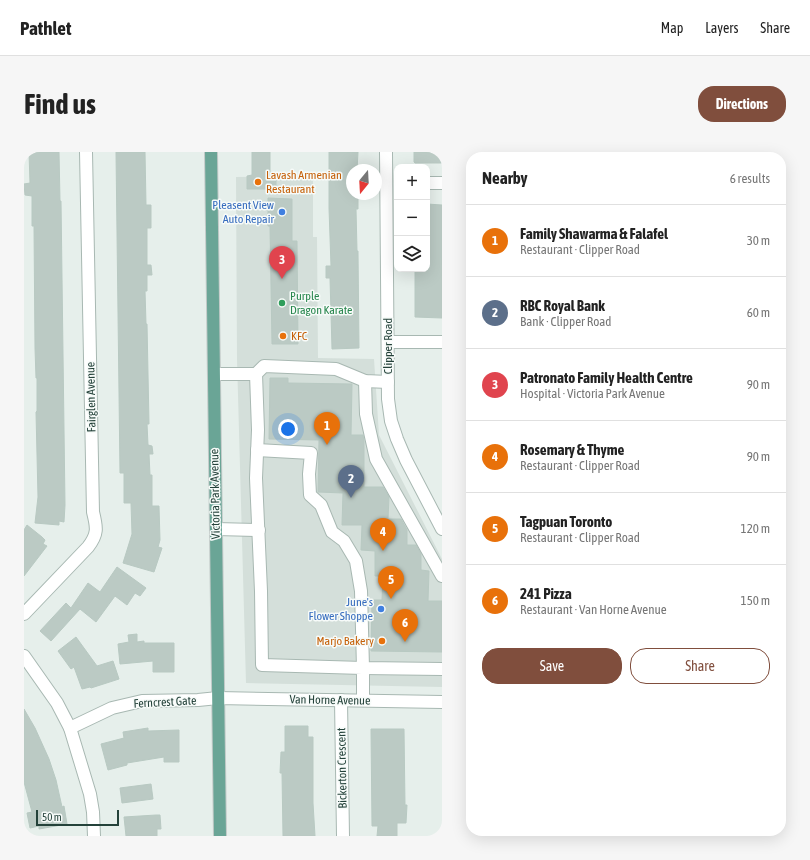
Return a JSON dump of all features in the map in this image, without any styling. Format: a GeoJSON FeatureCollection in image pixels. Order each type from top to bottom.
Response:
{"type":"FeatureCollection","features":[{"type":"Feature","properties":{"kind":"main road","name":"Victoria Park Avenue"},"geometry":{"type":"LineString","coordinates":[[211,152],[220,836]]}},
{"type":"Feature","properties":{"kind":"street","name":"Fairglen Avenue"},"geometry":{"type":"LineString","coordinates":[[24,614],[95,538],[96,528],[93,512],[86,152]]}},
{"type":"Feature","properties":{"kind":"street","name":"Clipper Road"},"geometry":{"type":"LineString","coordinates":[[386,152],[392,182],[388,342],[388,399],[391,421],[406,460],[442,529]]}},
{"type":"Feature","properties":{"kind":"street"},"geometry":{"type":"LineString","coordinates":[[430,183],[442,183]]}},
{"type":"Feature","properties":{"kind":"street"},"geometry":{"type":"LineString","coordinates":[[388,342],[442,342]]}},
{"type":"Feature","properties":{"kind":"street"},"geometry":{"type":"LineString","coordinates":[[214,374],[256,374],[264,366],[336,369],[365,381],[388,382]]}},
{"type":"Feature","properties":{"kind":"street"},"geometry":{"type":"LineString","coordinates":[[256,374],[258,430],[256,478],[262,599],[262,665],[442,669]]}},
{"type":"Feature","properties":{"kind":"street"},"geometry":{"type":"LineString","coordinates":[[365,381],[366,414],[376,459],[442,576]]}},
{"type":"Feature","properties":{"kind":"street"},"geometry":{"type":"LineString","coordinates":[[257,450],[311,453],[309,474],[310,495],[321,505],[332,532],[344,541],[356,561],[361,591],[363,700]]}},
{"type":"Feature","properties":{"kind":"street"},"geometry":{"type":"LineString","coordinates":[[216,529],[259,530]]}},
{"type":"Feature","properties":{"kind":"street"},"geometry":{"type":"LineString","coordinates":[[24,656],[56,703],[70,728],[90,794],[93,812],[94,836]]}},
{"type":"Feature","properties":{"kind":"street","name":"Van Horne Avenue"},"geometry":{"type":"LineString","coordinates":[[218,698],[442,702]]}},
{"type":"Feature","properties":{"kind":"street","name":"Ferncrest Gate"},"geometry":{"type":"LineString","coordinates":[[70,728],[112,708],[142,700],[198,700],[218,698]]}},
{"type":"Feature","properties":{"kind":"street","name":"Bickerton Crescent"},"geometry":{"type":"LineString","coordinates":[[341,700],[342,836]]}},
{"type":"Feature","properties":{"kind":"shaded area"},"geometry":{"type":"Polygon","coordinates":[[[313,176],[313,237],[317,237],[318,358],[374,359],[379,435],[442,559],[442,687],[246,683],[237,359],[236,177],[313,176]]]}},
{"type":"Feature","properties":{"kind":"building"},"geometry":{"type":"Polygon","coordinates":[[[29,152],[59,152],[65,505],[64,522],[59,521],[59,525],[35,523],[38,497],[34,226],[32,226],[32,196],[25,195],[24,184],[30,183],[29,152]]]}},
{"type":"Feature","properties":{"kind":"building"},"geometry":{"type":"Polygon","coordinates":[[[116,152],[145,152],[146,205],[151,205],[151,228],[147,228],[147,265],[151,265],[152,275],[147,275],[147,291],[145,291],[149,424],[147,424],[148,445],[152,446],[153,454],[149,454],[150,475],[152,475],[152,506],[159,506],[160,540],[158,547],[162,548],[154,572],[123,563],[132,534],[131,503],[124,503],[124,473],[120,473],[116,152]]]}},
{"type":"Feature","properties":{"kind":"building"},"geometry":{"type":"Polygon","coordinates":[[[252,152],[270,152],[270,175],[276,176],[276,189],[247,189],[247,176],[252,175],[252,152]]]}},
{"type":"Feature","properties":{"kind":"building"},"geometry":{"type":"Polygon","coordinates":[[[329,152],[358,152],[357,164],[346,164],[346,200],[358,200],[358,209],[356,209],[359,348],[332,349],[330,278],[326,278],[326,266],[331,266],[329,152]]]}},
{"type":"Feature","properties":{"kind":"building"},"geometry":{"type":"Polygon","coordinates":[[[414,152],[442,152],[442,163],[415,163],[414,152]]]}},
{"type":"Feature","properties":{"kind":"building"},"geometry":{"type":"Polygon","coordinates":[[[268,198],[292,199],[292,241],[297,241],[298,344],[272,344],[270,226],[268,226],[268,198]]]}},
{"type":"Feature","properties":{"kind":"building"},"geometry":{"type":"Polygon","coordinates":[[[430,204],[442,205],[442,318],[415,317],[415,272],[430,272],[430,204]]]}},
{"type":"Feature","properties":{"kind":"building"},"geometry":{"type":"Polygon","coordinates":[[[270,378],[288,378],[288,383],[352,384],[351,435],[363,435],[364,487],[383,487],[389,497],[388,519],[401,519],[407,530],[407,545],[416,545],[421,554],[421,570],[429,571],[428,601],[442,601],[442,652],[371,651],[372,600],[382,600],[383,576],[375,576],[375,551],[361,550],[362,525],[342,525],[343,493],[318,492],[319,440],[269,439],[270,378]]]}},
{"type":"Feature","properties":{"kind":"building"},"geometry":{"type":"Polygon","coordinates":[[[27,525],[45,540],[43,544],[47,546],[24,576],[24,530],[27,525]]]}},
{"type":"Feature","properties":{"kind":"building"},"geometry":{"type":"Polygon","coordinates":[[[117,567],[146,588],[140,596],[135,593],[127,605],[115,596],[96,622],[80,609],[51,641],[40,631],[66,603],[71,608],[88,583],[100,592],[117,567]]]}},
{"type":"Feature","properties":{"kind":"building"},"geometry":{"type":"Polygon","coordinates":[[[137,634],[137,642],[174,643],[174,672],[153,672],[153,661],[120,664],[118,644],[129,642],[128,635],[137,634]]]}},
{"type":"Feature","properties":{"kind":"building"},"geometry":{"type":"Polygon","coordinates":[[[76,637],[97,666],[113,661],[119,679],[91,688],[82,689],[74,667],[71,669],[58,651],[76,637]]]}},
{"type":"Feature","properties":{"kind":"building"},"geometry":{"type":"Polygon","coordinates":[[[24,709],[35,728],[49,759],[56,780],[62,807],[64,806],[67,824],[39,829],[39,826],[30,828],[27,813],[32,812],[24,782],[24,709]]]}},
{"type":"Feature","properties":{"kind":"building"},"geometry":{"type":"Polygon","coordinates":[[[285,726],[308,726],[308,737],[313,737],[313,803],[315,836],[283,836],[282,773],[280,773],[281,752],[285,752],[285,726]]]}},
{"type":"Feature","properties":{"kind":"building"},"geometry":{"type":"Polygon","coordinates":[[[148,728],[148,731],[179,730],[179,762],[164,762],[164,757],[127,763],[127,765],[108,770],[101,744],[124,738],[123,732],[148,728]]]}},
{"type":"Feature","properties":{"kind":"building"},"geometry":{"type":"Polygon","coordinates":[[[371,729],[404,729],[405,805],[407,805],[406,823],[397,823],[397,836],[377,836],[378,826],[372,826],[371,729]]]}},
{"type":"Feature","properties":{"kind":"building"},"geometry":{"type":"Polygon","coordinates":[[[151,784],[153,799],[122,803],[120,788],[151,784]]]}},
{"type":"Feature","properties":{"kind":"building"},"geometry":{"type":"Polygon","coordinates":[[[160,815],[161,829],[157,829],[157,836],[126,836],[124,817],[160,815]]]}},
{"type":"Feature","properties":{"kind":"place","name":"Lavash Armenian Restaurant"},"geometry":{"type":"Point","coordinates":[258,182]}},
{"type":"Feature","properties":{"kind":"place","name":"Pleasent View Auto Repair"},"geometry":{"type":"Point","coordinates":[282,212]}},
{"type":"Feature","properties":{"kind":"place","name":"Patronato Family Health Centre"},"geometry":{"type":"Point","coordinates":[282,279]}},
{"type":"Feature","properties":{"kind":"place","name":"Purple Dragon Karate"},"geometry":{"type":"Point","coordinates":[282,303]}},
{"type":"Feature","properties":{"kind":"place","name":"KFC"},"geometry":{"type":"Point","coordinates":[283,336]}},
{"type":"Feature","properties":{"kind":"place","name":"Family Shawarma & Falafel"},"geometry":{"type":"Point","coordinates":[327,445]}},
{"type":"Feature","properties":{"kind":"place","name":"RBC Royal Bank"},"geometry":{"type":"Point","coordinates":[351,498]}},
{"type":"Feature","properties":{"kind":"place","name":"Rosemary & Thyme"},"geometry":{"type":"Point","coordinates":[383,551]}},
{"type":"Feature","properties":{"kind":"place","name":"Tagpuan Toronto"},"geometry":{"type":"Point","coordinates":[391,599]}},
{"type":"Feature","properties":{"kind":"place","name":"June's Flower Shoppe"},"geometry":{"type":"Point","coordinates":[381,609]}},
{"type":"Feature","properties":{"kind":"place","name":"Marjo Bakery"},"geometry":{"type":"Point","coordinates":[382,641]}},
{"type":"Feature","properties":{"kind":"place","name":"241 Pizza"},"geometry":{"type":"Point","coordinates":[405,642]}}]}
